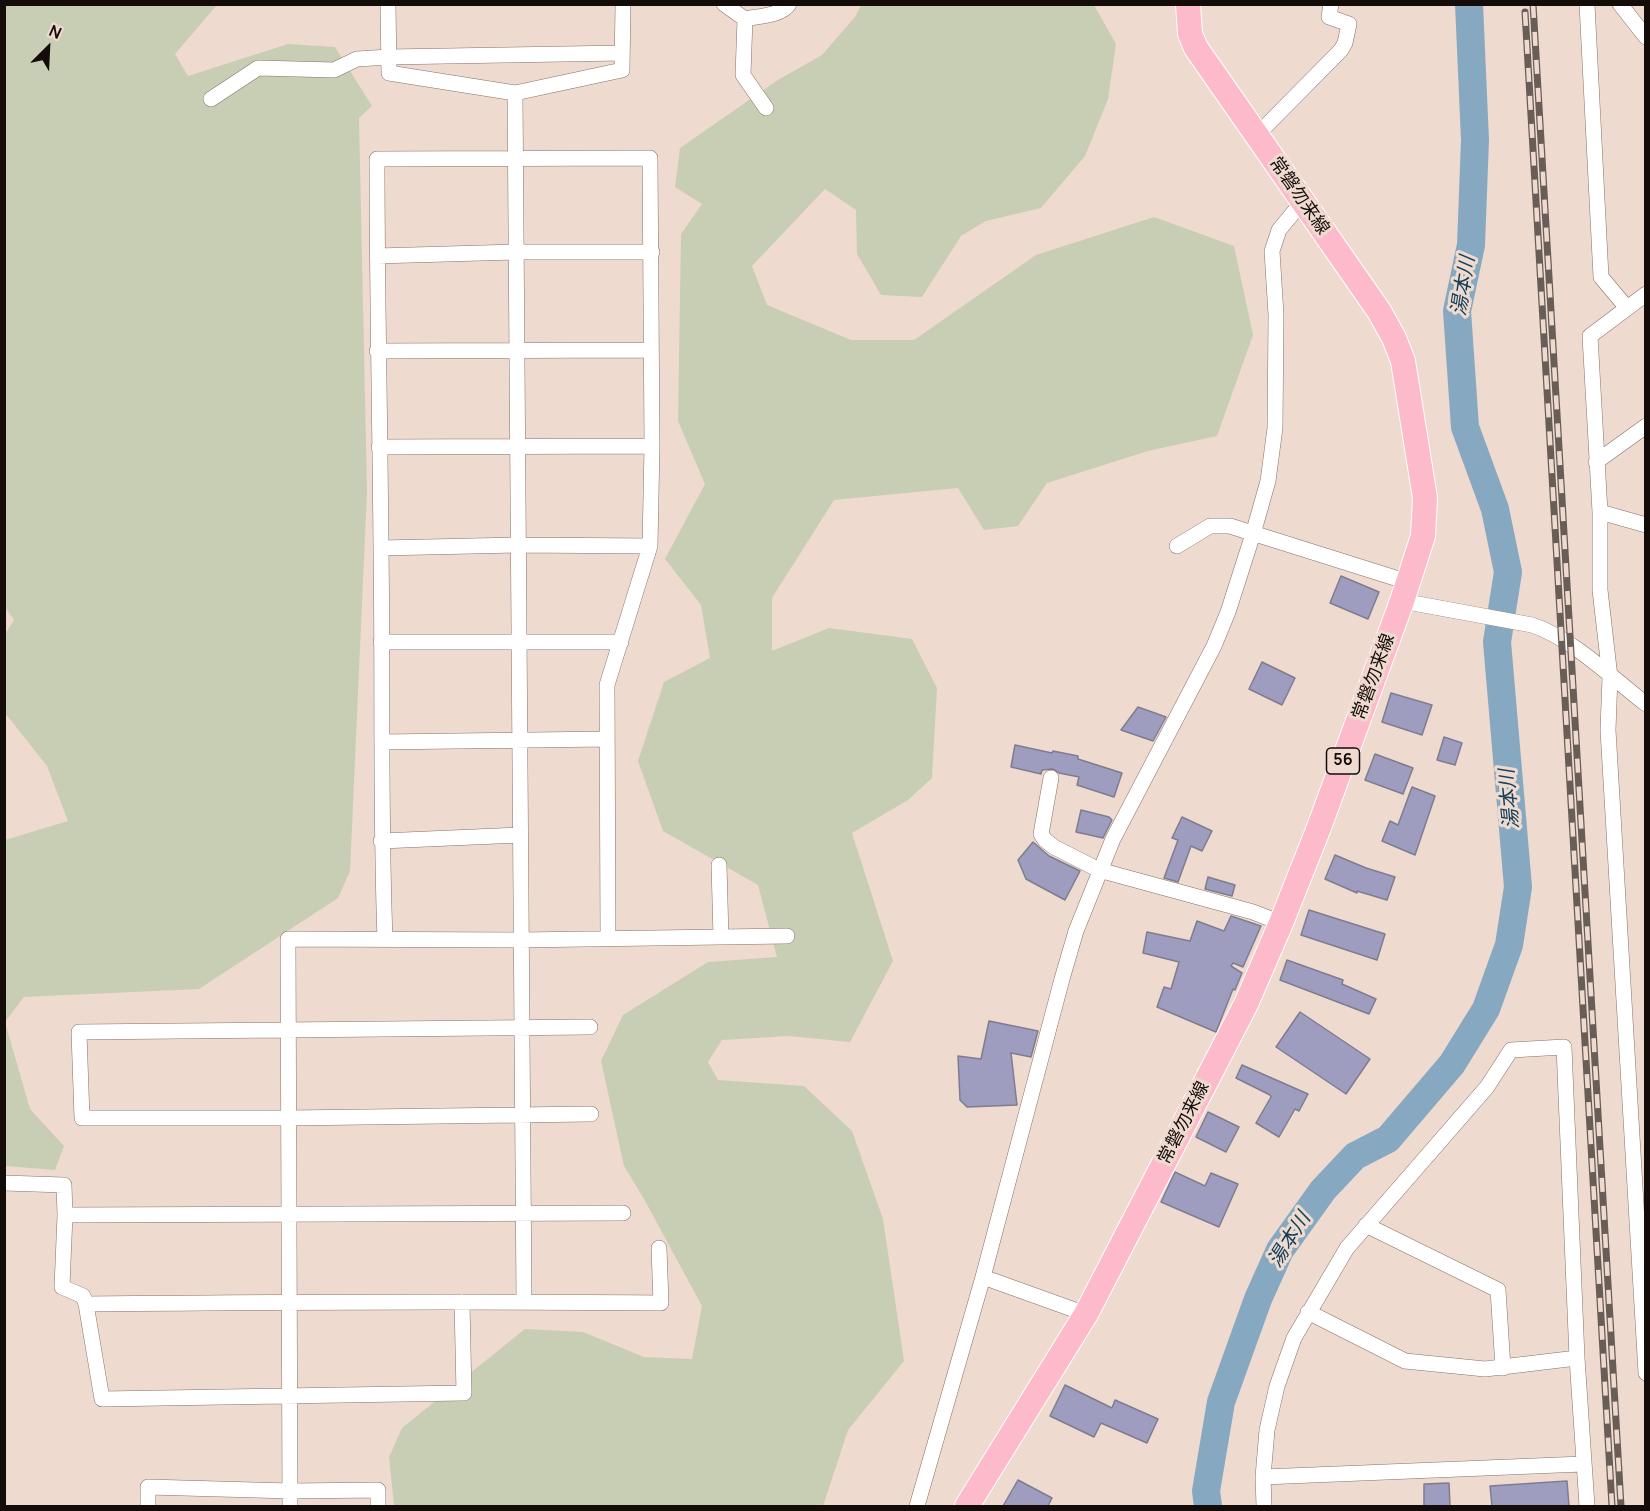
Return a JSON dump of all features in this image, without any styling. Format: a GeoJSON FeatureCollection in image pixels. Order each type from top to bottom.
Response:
{"type":"FeatureCollection","features":[{"type":"Feature","properties":{"kind":"main road","name":"常磐勿来線"},"geometry":{"type":"LineString","coordinates":[[967,1506],[1086,1314],[1246,1004],[1318,830],[1405,592],[1423,536],[1425,498],[1403,361],[1395,338],[1379,311],[1196,48],[1190,34],[1188,4]]}},
{"type":"Feature","properties":{"kind":"street"},"geometry":{"type":"LineString","coordinates":[[388,4],[389,73],[514,93],[622,70],[623,4]]}},
{"type":"Feature","properties":{"kind":"street"},"geometry":{"type":"LineString","coordinates":[[724,4],[745,19],[780,12],[789,4]]}},
{"type":"Feature","properties":{"kind":"street"},"geometry":{"type":"LineString","coordinates":[[1257,135],[1341,50],[1345,43],[1349,24],[1329,17],[1331,4]]}},
{"type":"Feature","properties":{"kind":"street"},"geometry":{"type":"LineString","coordinates":[[1587,4],[1601,277],[1627,308]]}},
{"type":"Feature","properties":{"kind":"street"},"geometry":{"type":"LineString","coordinates":[[1620,4],[1646,37]]}},
{"type":"Feature","properties":{"kind":"street"},"geometry":{"type":"LineString","coordinates":[[745,19],[743,75],[766,108]]}},
{"type":"Feature","properties":{"kind":"street"},"geometry":{"type":"LineString","coordinates":[[211,99],[258,68],[334,70],[357,59],[389,57],[622,53]]}},
{"type":"Feature","properties":{"kind":"street"},"geometry":{"type":"LineString","coordinates":[[514,93],[524,1301]]}},
{"type":"Feature","properties":{"kind":"street"},"geometry":{"type":"LineString","coordinates":[[385,938],[381,841],[377,159],[650,158],[652,446],[650,546],[607,685],[608,938]]}},
{"type":"Feature","properties":{"kind":"street"},"geometry":{"type":"LineString","coordinates":[[917,1506],[1076,931],[1100,870],[1134,797],[1214,646],[1228,612],[1253,534],[1268,481],[1275,428],[1276,315],[1272,251],[1279,230],[1302,201]]}},
{"type":"Feature","properties":{"kind":"street"},"geometry":{"type":"LineString","coordinates":[[377,256],[516,252],[652,252]]}},
{"type":"Feature","properties":{"kind":"street"},"geometry":{"type":"LineString","coordinates":[[1646,294],[1590,336],[1600,512],[1600,590],[1610,676],[1608,730],[1639,1141],[1646,1373]]}},
{"type":"Feature","properties":{"kind":"street"},"geometry":{"type":"LineString","coordinates":[[377,351],[651,350]]}},
{"type":"Feature","properties":{"kind":"street"},"geometry":{"type":"LineString","coordinates":[[1596,462],[1646,426]]}},
{"type":"Feature","properties":{"kind":"street"},"geometry":{"type":"LineString","coordinates":[[379,447],[652,446]]}},
{"type":"Feature","properties":{"kind":"street"},"geometry":{"type":"LineString","coordinates":[[1600,512],[1646,525]]}},
{"type":"Feature","properties":{"kind":"street"},"geometry":{"type":"LineString","coordinates":[[1177,546],[1210,525],[1230,526],[1467,613],[1544,629],[1646,704]]}},
{"type":"Feature","properties":{"kind":"street"},"geometry":{"type":"LineString","coordinates":[[381,548],[650,546]]}},
{"type":"Feature","properties":{"kind":"street"},"geometry":{"type":"LineString","coordinates":[[381,642],[621,642]]}},
{"type":"Feature","properties":{"kind":"street"},"geometry":{"type":"LineString","coordinates":[[382,742],[607,739]]}},
{"type":"Feature","properties":{"kind":"street"},"geometry":{"type":"LineString","coordinates":[[1051,778],[1041,834],[1054,848],[1100,870],[1253,912],[1281,923]]}},
{"type":"Feature","properties":{"kind":"street"},"geometry":{"type":"LineString","coordinates":[[381,841],[520,836]]}},
{"type":"Feature","properties":{"kind":"street"},"geometry":{"type":"LineString","coordinates":[[719,865],[721,937]]}},
{"type":"Feature","properties":{"kind":"street"},"geometry":{"type":"LineString","coordinates":[[290,1499],[288,939],[521,940],[787,936]]}},
{"type":"Feature","properties":{"kind":"street"},"geometry":{"type":"LineString","coordinates":[[590,1027],[79,1032],[82,1118],[591,1114]]}},
{"type":"Feature","properties":{"kind":"street"},"geometry":{"type":"LineString","coordinates":[[1264,1506],[1263,1477],[1267,1430],[1276,1386],[1294,1338],[1347,1248],[1474,1104],[1511,1050],[1564,1047],[1582,1464],[1587,1506]]}},
{"type":"Feature","properties":{"kind":"street"},"geometry":{"type":"LineString","coordinates":[[4,1183],[64,1185],[62,1287],[83,1296],[86,1304],[102,1399],[464,1393],[462,1302]]}},
{"type":"Feature","properties":{"kind":"street"},"geometry":{"type":"LineString","coordinates":[[65,1215],[623,1213]]}},
{"type":"Feature","properties":{"kind":"street"},"geometry":{"type":"LineString","coordinates":[[1366,1225],[1498,1290],[1503,1368]]}},
{"type":"Feature","properties":{"kind":"street"},"geometry":{"type":"LineString","coordinates":[[86,1304],[524,1301],[661,1303],[659,1248]]}},
{"type":"Feature","properties":{"kind":"street"},"geometry":{"type":"LineString","coordinates":[[982,1277],[1086,1314]]}},
{"type":"Feature","properties":{"kind":"street"},"geometry":{"type":"LineString","coordinates":[[1308,1312],[1405,1361],[1485,1369],[1577,1358]]}},
{"type":"Feature","properties":{"kind":"street"},"geometry":{"type":"LineString","coordinates":[[1263,1477],[1582,1464]]}},
{"type":"Feature","properties":{"kind":"street"},"geometry":{"type":"LineString","coordinates":[[148,1506],[148,1487],[290,1499],[378,1490],[378,1506]]}},
{"type":"Feature","properties":{"kind":"green space"},"geometry":{"type":"Polygon","coordinates":[[[5,5],[217,5],[175,54],[188,76],[288,44],[335,47],[372,106],[359,118],[367,492],[350,871],[338,898],[199,989],[24,997],[5,1022],[5,840],[68,821],[47,766],[5,713],[5,634],[14,620],[4,606],[5,5]]]}},
{"type":"Feature","properties":{"kind":"green space"},"geometry":{"type":"Polygon","coordinates":[[[861,5],[1094,5],[1116,44],[1108,99],[1085,156],[1041,208],[986,221],[961,236],[922,297],[881,295],[857,254],[856,210],[825,189],[752,266],[767,305],[851,340],[914,340],[1036,255],[1154,217],[1234,246],[1253,335],[1217,436],[1148,451],[1047,483],[1018,526],[984,530],[958,488],[834,500],[772,598],[772,651],[829,628],[912,639],[937,688],[932,778],[908,800],[852,833],[893,961],[850,1042],[789,1036],[722,1040],[708,1062],[718,1080],[804,1086],[852,1131],[883,1219],[904,1361],[848,1430],[823,1506],[394,1506],[389,1457],[402,1428],[525,1329],[583,1332],[644,1357],[692,1359],[702,1306],[624,1166],[601,1061],[623,1015],[708,962],[777,957],[758,885],[663,831],[638,761],[664,682],[710,658],[701,605],[665,559],[705,484],[678,421],[681,234],[702,204],[675,187],[680,148],[778,80],[822,55],[855,17],[861,5]]]}},
{"type":"Feature","properties":{"kind":"green space"},"geometry":{"type":"Polygon","coordinates":[[[5,1022],[30,1109],[64,1146],[55,1170],[5,1166],[5,1022]]]}},
{"type":"Feature","properties":{"kind":"building"},"geometry":{"type":"Polygon","coordinates":[[[1341,576],[1379,592],[1368,619],[1330,603],[1341,576]]]}},
{"type":"Feature","properties":{"kind":"building"},"geometry":{"type":"Polygon","coordinates":[[[1262,662],[1295,678],[1282,705],[1249,689],[1262,662]]]}},
{"type":"Feature","properties":{"kind":"building"},"geometry":{"type":"Polygon","coordinates":[[[1391,693],[1432,705],[1422,735],[1382,722],[1391,693]]]}},
{"type":"Feature","properties":{"kind":"building"},"geometry":{"type":"Polygon","coordinates":[[[1138,707],[1166,717],[1153,741],[1121,730],[1138,707]]]}},
{"type":"Feature","properties":{"kind":"building"},"geometry":{"type":"Polygon","coordinates":[[[1444,737],[1462,743],[1455,765],[1437,760],[1444,737]]]}},
{"type":"Feature","properties":{"kind":"building"},"geometry":{"type":"Polygon","coordinates":[[[1015,745],[1078,756],[1078,759],[1122,773],[1114,797],[1077,785],[1079,777],[1059,773],[1053,769],[1042,770],[1041,774],[1011,767],[1015,745]]]}},
{"type":"Feature","properties":{"kind":"building"},"geometry":{"type":"Polygon","coordinates":[[[1375,754],[1413,768],[1403,794],[1365,780],[1375,754]]]}},
{"type":"Feature","properties":{"kind":"building"},"geometry":{"type":"Polygon","coordinates":[[[1412,787],[1435,796],[1415,855],[1382,841],[1390,821],[1398,825],[1412,787]]]}},
{"type":"Feature","properties":{"kind":"building"},"geometry":{"type":"Polygon","coordinates":[[[1081,810],[1109,817],[1112,820],[1103,838],[1076,832],[1081,810]]]}},
{"type":"Feature","properties":{"kind":"building"},"geometry":{"type":"Polygon","coordinates":[[[1182,817],[1212,831],[1202,851],[1191,846],[1178,882],[1164,878],[1178,840],[1172,838],[1182,817]]]}},
{"type":"Feature","properties":{"kind":"building"},"geometry":{"type":"Polygon","coordinates":[[[1033,842],[1049,856],[1080,871],[1065,900],[1026,879],[1018,860],[1033,842]]]}},
{"type":"Feature","properties":{"kind":"building"},"geometry":{"type":"Polygon","coordinates":[[[1335,855],[1395,877],[1387,900],[1357,891],[1357,893],[1325,879],[1335,855]]]}},
{"type":"Feature","properties":{"kind":"building"},"geometry":{"type":"Polygon","coordinates":[[[1208,877],[1235,885],[1232,896],[1205,889],[1208,877]]]}},
{"type":"Feature","properties":{"kind":"building"},"geometry":{"type":"Polygon","coordinates":[[[1309,910],[1385,934],[1377,960],[1301,935],[1309,910]]]}},
{"type":"Feature","properties":{"kind":"building"},"geometry":{"type":"Polygon","coordinates":[[[1231,916],[1261,926],[1243,967],[1233,963],[1231,966],[1242,973],[1216,1032],[1157,1007],[1164,987],[1171,989],[1179,962],[1143,953],[1147,932],[1190,941],[1197,921],[1224,931],[1231,916]]]}},
{"type":"Feature","properties":{"kind":"building"},"geometry":{"type":"Polygon","coordinates":[[[1287,960],[1343,980],[1342,984],[1376,999],[1369,1014],[1280,980],[1287,960]]]}},
{"type":"Feature","properties":{"kind":"building"},"geometry":{"type":"Polygon","coordinates":[[[1300,1012],[1370,1059],[1346,1094],[1276,1047],[1300,1012]]]}},
{"type":"Feature","properties":{"kind":"building"},"geometry":{"type":"Polygon","coordinates":[[[989,1021],[1038,1031],[1031,1057],[1011,1053],[1017,1105],[967,1107],[960,1100],[958,1056],[981,1059],[989,1021]]]}},
{"type":"Feature","properties":{"kind":"building"},"geometry":{"type":"Polygon","coordinates":[[[1242,1065],[1308,1094],[1299,1111],[1295,1109],[1279,1137],[1256,1123],[1271,1097],[1236,1078],[1242,1065]]]}},
{"type":"Feature","properties":{"kind":"building"},"geometry":{"type":"Polygon","coordinates":[[[1208,1112],[1239,1127],[1226,1152],[1196,1137],[1208,1112]]]}},
{"type":"Feature","properties":{"kind":"building"},"geometry":{"type":"Polygon","coordinates":[[[1175,1172],[1205,1186],[1211,1173],[1238,1184],[1219,1227],[1161,1202],[1175,1172]]]}},
{"type":"Feature","properties":{"kind":"building"},"geometry":{"type":"Polygon","coordinates":[[[1065,1385],[1112,1408],[1115,1400],[1158,1419],[1147,1443],[1101,1423],[1094,1437],[1050,1416],[1065,1385]]]}},
{"type":"Feature","properties":{"kind":"building"},"geometry":{"type":"Polygon","coordinates":[[[1018,1480],[1052,1498],[1048,1506],[1003,1506],[1018,1480]]]}},
{"type":"Feature","properties":{"kind":"building"},"geometry":{"type":"Polygon","coordinates":[[[1567,1481],[1569,1506],[1492,1506],[1490,1486],[1567,1481]]]}},
{"type":"Feature","properties":{"kind":"building"},"geometry":{"type":"Polygon","coordinates":[[[1449,1483],[1450,1506],[1424,1506],[1424,1484],[1449,1483]]]}},
{"type":"Feature","properties":{"kind":"waterway","name":"湯本川"},"geometry":{"type":"LineString","coordinates":[[1208,1506],[1206,1491],[1221,1402],[1258,1299],[1280,1250],[1323,1190],[1355,1156],[1388,1139],[1452,1064],[1486,1009],[1509,945],[1518,887],[1497,642],[1508,572],[1495,509],[1465,427],[1457,311],[1471,245],[1475,140],[1469,4]]}},
{"type":"Feature","properties":{"kind":"railway"},"geometry":{"type":"LineString","coordinates":[[1533,4],[1621,1506]]}},
{"type":"Feature","properties":{"kind":"railway"},"geometry":{"type":"LineString","coordinates":[[1525,12],[1612,1506]]}}]}
